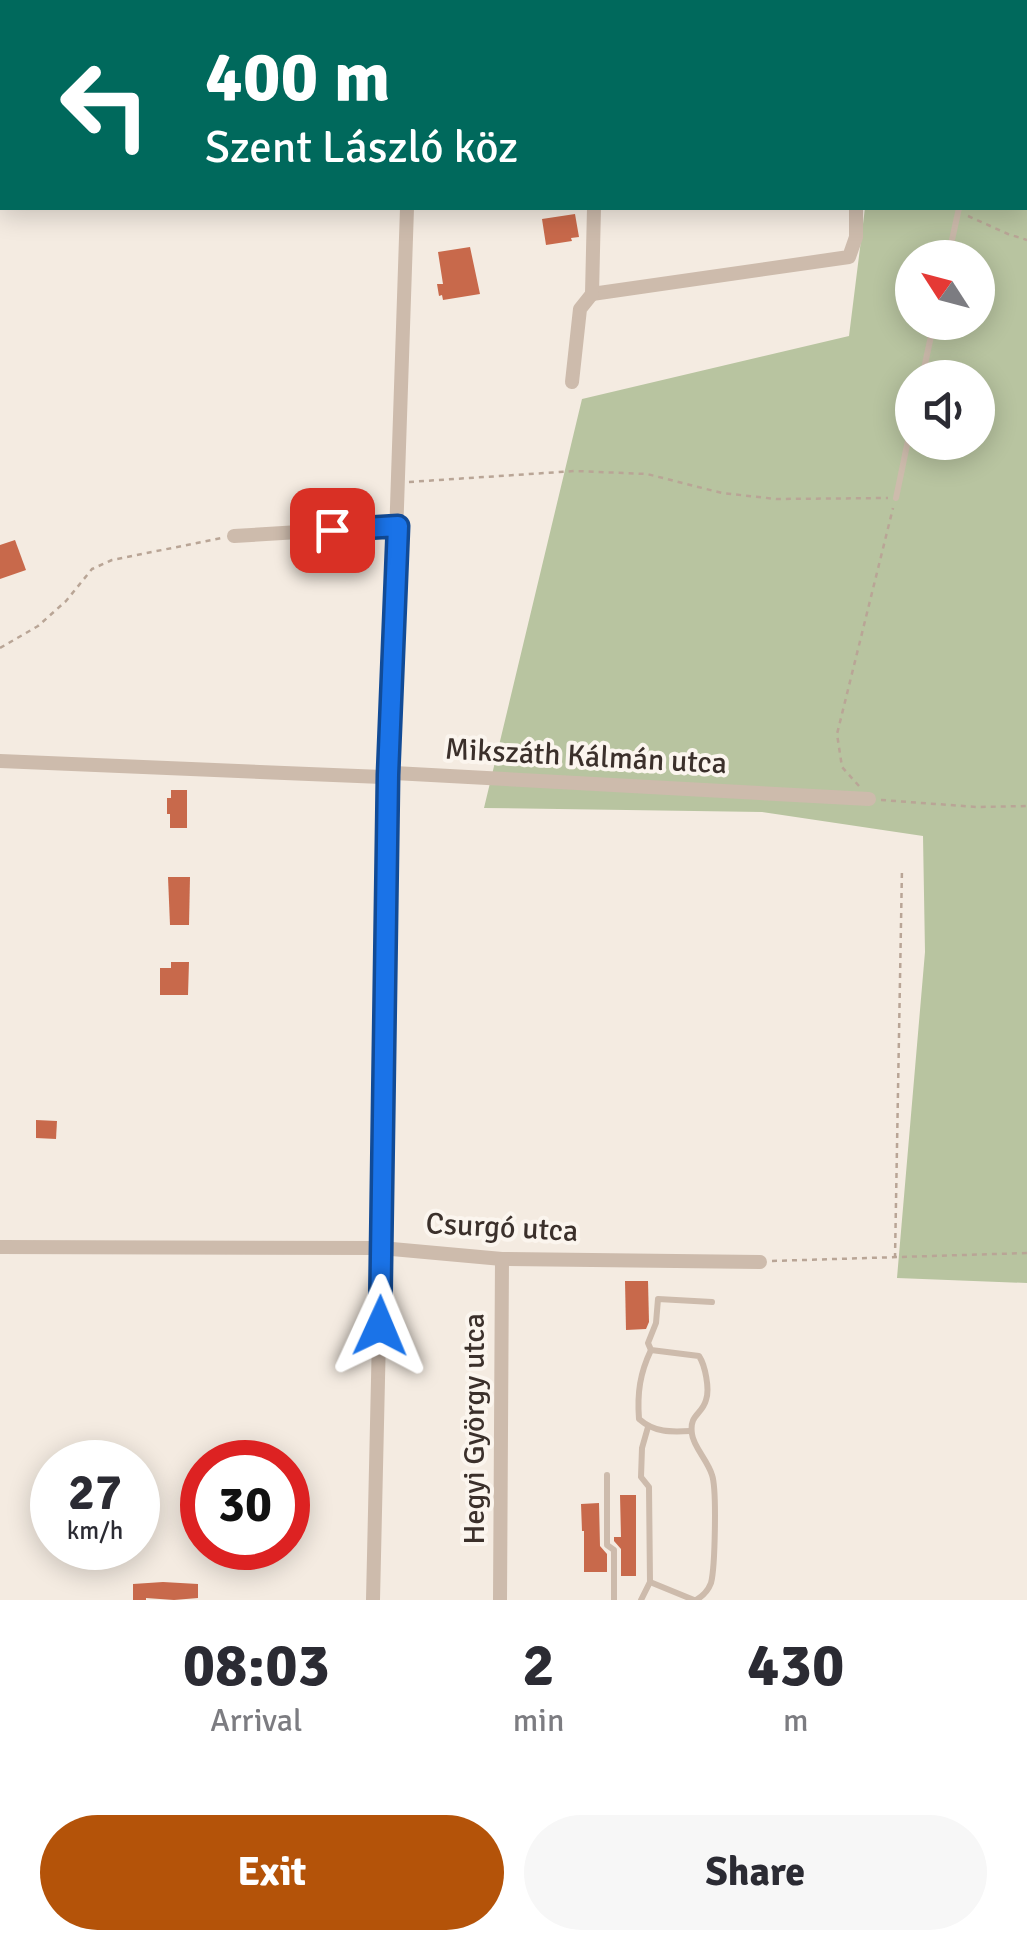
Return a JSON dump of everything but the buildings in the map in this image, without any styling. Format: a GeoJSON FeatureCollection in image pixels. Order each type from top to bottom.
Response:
{"type":"FeatureCollection","features":[{"type":"Feature","properties":{"kind":"street"},"geometry":{"type":"LineString","coordinates":[[373,1600],[388,775],[406,210]]}},
{"type":"Feature","properties":{"kind":"street"},"geometry":{"type":"LineString","coordinates":[[572,382],[580,309],[592,294],[594,210]]}},
{"type":"Feature","properties":{"kind":"street"},"geometry":{"type":"LineString","coordinates":[[592,294],[849,257],[856,237],[856,210]]}},
{"type":"Feature","properties":{"kind":"street"},"geometry":{"type":"LineString","coordinates":[[234,536],[398,526]]}},
{"type":"Feature","properties":{"kind":"street","name":"Mikszáth Kálmán utca"},"geometry":{"type":"LineString","coordinates":[[0,761],[382,778],[394,773],[869,799]]}},
{"type":"Feature","properties":{"kind":"street","name":"Csurgó utca"},"geometry":{"type":"LineString","coordinates":[[0,1247],[382,1248],[502,1258],[760,1262]]}},
{"type":"Feature","properties":{"kind":"street","name":"Hegyi György utca"},"geometry":{"type":"LineString","coordinates":[[500,1600],[502,1258]]}},
{"type":"Feature","properties":{"kind":"lane"},"geometry":{"type":"LineString","coordinates":[[952,240],[958,210]]}},
{"type":"Feature","properties":{"kind":"lane"},"geometry":{"type":"LineString","coordinates":[[896,498],[904,460]]}},
{"type":"Feature","properties":{"kind":"lane"},"geometry":{"type":"LineString","coordinates":[[692,1431],[663,1432],[639,1419],[641,1370],[651,1350],[648,1343],[656,1323],[658,1298],[712,1302]]}},
{"type":"Feature","properties":{"kind":"lane"},"geometry":{"type":"LineString","coordinates":[[650,1582],[695,1600],[703,1595],[710,1583],[713,1560],[714,1478],[692,1439],[691,1420],[706,1401],[706,1365],[699,1356],[651,1350]]}},
{"type":"Feature","properties":{"kind":"lane"},"geometry":{"type":"LineString","coordinates":[[641,1600],[650,1582],[649,1488],[641,1478],[642,1448],[648,1427]]}},
{"type":"Feature","properties":{"kind":"lane"},"geometry":{"type":"LineString","coordinates":[[608,1475],[608,1545],[614,1550],[614,1600]]}},
{"type":"Feature","properties":{"kind":"path"},"geometry":{"type":"LineString","coordinates":[[960,210],[1027,240]]}},
{"type":"Feature","properties":{"kind":"path"},"geometry":{"type":"LineString","coordinates":[[398,483],[575,470],[648,474],[722,493],[776,499],[896,498],[837,734],[842,767],[869,799],[977,807],[1027,806]]}},
{"type":"Feature","properties":{"kind":"path"},"geometry":{"type":"LineString","coordinates":[[0,648],[38,626],[66,601],[92,569],[112,560],[234,536]]}},
{"type":"Feature","properties":{"kind":"path"},"geometry":{"type":"LineString","coordinates":[[895,1258],[902,868]]}},
{"type":"Feature","properties":{"kind":"path"},"geometry":{"type":"LineString","coordinates":[[760,1262],[1027,1254]]}},
{"type":"Feature","properties":{"kind":"green space"},"geometry":{"type":"Polygon","coordinates":[[[865,210],[1027,210],[1027,1283],[897,1278],[925,952],[923,836],[762,812],[484,808],[582,399],[849,336],[865,210]]]}},
{"type":"Feature","properties":{"kind":"route"},"geometry":{"type":"LineString","coordinates":[[332,530],[398,526],[388,775],[380,1326]]}}]}
